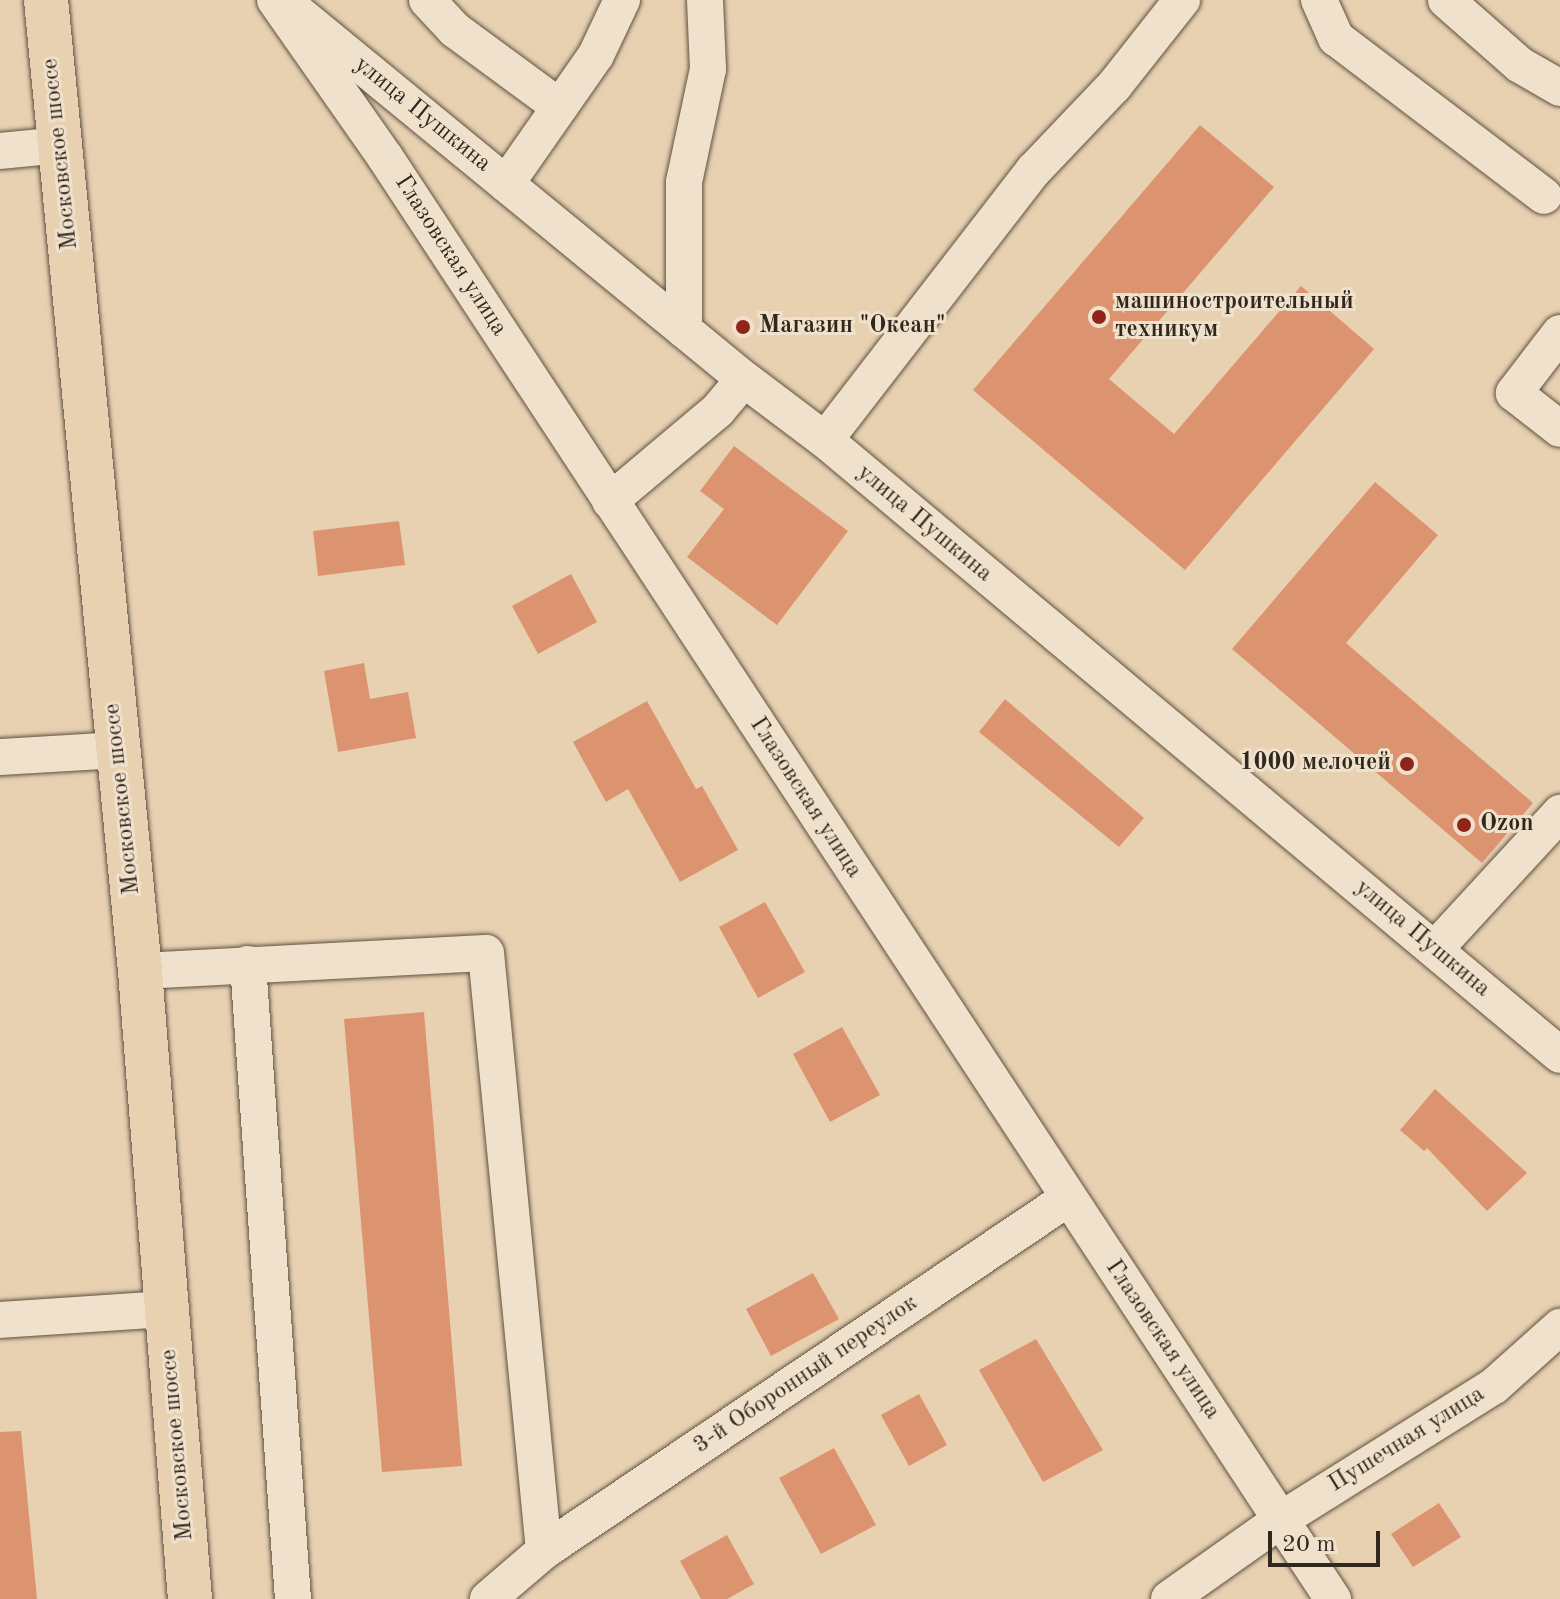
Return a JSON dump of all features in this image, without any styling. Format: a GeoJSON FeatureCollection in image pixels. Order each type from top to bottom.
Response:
{"type":"FeatureCollection","features":[{"type":"Feature","properties":{"kind":"main road","name":"Московское шоссе"},"geometry":{"type":"LineString","coordinates":[[46,0],[140,971],[190,1599]]}},
{"type":"Feature","properties":{"kind":"street","name":"Глазовская улица"},"geometry":{"type":"LineString","coordinates":[[275,0],[385,157],[1067,1199],[1333,1599]]}},
{"type":"Feature","properties":{"kind":"street","name":"улица Пушкина"},"geometry":{"type":"LineString","coordinates":[[282,0],[744,379],[825,440],[1560,1055]]}},
{"type":"Feature","properties":{"kind":"street"},"geometry":{"type":"LineString","coordinates":[[427,0],[455,30],[560,107]]}},
{"type":"Feature","properties":{"kind":"street"},"geometry":{"type":"LineString","coordinates":[[506,184],[596,55],[622,0]]}},
{"type":"Feature","properties":{"kind":"street"},"geometry":{"type":"LineString","coordinates":[[684,330],[684,182],[708,69],[705,0]]}},
{"type":"Feature","properties":{"kind":"street"},"geometry":{"type":"LineString","coordinates":[[825,440],[1034,170],[1114,86],[1182,0]]}},
{"type":"Feature","properties":{"kind":"street"},"geometry":{"type":"LineString","coordinates":[[1319,0],[1336,38],[1544,196]]}},
{"type":"Feature","properties":{"kind":"street"},"geometry":{"type":"LineString","coordinates":[[1446,0],[1520,65],[1560,88]]}},
{"type":"Feature","properties":{"kind":"street"},"geometry":{"type":"LineString","coordinates":[[0,151],[61,145]]}},
{"type":"Feature","properties":{"kind":"street"},"geometry":{"type":"LineString","coordinates":[[1560,333],[1514,393],[1560,429]]}},
{"type":"Feature","properties":{"kind":"street"},"geometry":{"type":"LineString","coordinates":[[610,501],[718,410],[744,379]]}},
{"type":"Feature","properties":{"kind":"street"},"geometry":{"type":"LineString","coordinates":[[0,757],[118,750]]}},
{"type":"Feature","properties":{"kind":"street"},"geometry":{"type":"LineString","coordinates":[[1435,949],[1560,813]]}},
{"type":"Feature","properties":{"kind":"street"},"geometry":{"type":"LineString","coordinates":[[140,971],[486,953],[544,1551]]}},
{"type":"Feature","properties":{"kind":"street"},"geometry":{"type":"LineString","coordinates":[[248,964],[293,1599]]}},
{"type":"Feature","properties":{"kind":"street","name":"3-й Оборонный переулок"},"geometry":{"type":"LineString","coordinates":[[488,1599],[544,1551],[1067,1199]]}},
{"type":"Feature","properties":{"kind":"street"},"geometry":{"type":"LineString","coordinates":[[0,1320],[167,1309]]}},
{"type":"Feature","properties":{"kind":"street","name":"Пушечная улица"},"geometry":{"type":"LineString","coordinates":[[1169,1599],[1282,1519],[1494,1386],[1560,1327]]}},
{"type":"Feature","properties":{"kind":"building","name":"машиностроительный техникум"},"geometry":{"type":"Polygon","coordinates":[[[1200,125],[1274,187],[1109,379],[1174,434],[1301,286],[1374,349],[1185,570],[973,390],[1200,125]]]}},
{"type":"Feature","properties":{"kind":"building"},"geometry":{"type":"Polygon","coordinates":[[[734,446],[848,531],[777,625],[687,557],[724,509],[700,491],[734,446]]]}},
{"type":"Feature","properties":{"kind":"building"},"geometry":{"type":"Polygon","coordinates":[[[1375,482],[1438,535],[1346,643],[1533,803],[1482,863],[1232,649],[1375,482]]]}},
{"type":"Feature","properties":{"kind":"building"},"geometry":{"type":"Polygon","coordinates":[[[399,521],[405,565],[318,576],[313,531],[399,521]]]}},
{"type":"Feature","properties":{"kind":"building"},"geometry":{"type":"Polygon","coordinates":[[[571,574],[597,622],[538,654],[512,606],[571,574]]]}},
{"type":"Feature","properties":{"kind":"building"},"geometry":{"type":"Polygon","coordinates":[[[364,663],[370,699],[408,692],[416,738],[338,752],[324,671],[364,663]]]}},
{"type":"Feature","properties":{"kind":"building"},"geometry":{"type":"Polygon","coordinates":[[[1005,699],[1144,818],[1119,847],[979,732],[1005,699]]]}},
{"type":"Feature","properties":{"kind":"building"},"geometry":{"type":"Polygon","coordinates":[[[647,701],[696,789],[702,786],[738,850],[680,882],[628,789],[606,802],[573,742],[647,701]]]}},
{"type":"Feature","properties":{"kind":"building"},"geometry":{"type":"Polygon","coordinates":[[[765,902],[805,972],[758,998],[719,927],[765,902]]]}},
{"type":"Feature","properties":{"kind":"building"},"geometry":{"type":"Polygon","coordinates":[[[424,1012],[462,1466],[382,1472],[344,1019],[424,1012]]]}},
{"type":"Feature","properties":{"kind":"building"},"geometry":{"type":"Polygon","coordinates":[[[842,1027],[880,1095],[830,1122],[793,1054],[842,1027]]]}},
{"type":"Feature","properties":{"kind":"building"},"geometry":{"type":"Polygon","coordinates":[[[1435,1089],[1527,1173],[1487,1211],[1427,1148],[1424,1151],[1400,1130],[1435,1089]]]}},
{"type":"Feature","properties":{"kind":"building"},"geometry":{"type":"Polygon","coordinates":[[[813,1273],[839,1319],[771,1356],[746,1309],[813,1273]]]}},
{"type":"Feature","properties":{"kind":"building"},"geometry":{"type":"Polygon","coordinates":[[[1036,1339],[1103,1450],[1043,1482],[979,1370],[1036,1339]]]}},
{"type":"Feature","properties":{"kind":"building"},"geometry":{"type":"Polygon","coordinates":[[[919,1394],[947,1445],[909,1466],[881,1415],[919,1394]]]}},
{"type":"Feature","properties":{"kind":"building"},"geometry":{"type":"Polygon","coordinates":[[[21,1431],[37,1599],[0,1599],[0,1432],[21,1431]]]}},
{"type":"Feature","properties":{"kind":"building"},"geometry":{"type":"Polygon","coordinates":[[[834,1448],[876,1525],[821,1554],[779,1478],[834,1448]]]}},
{"type":"Feature","properties":{"kind":"building"},"geometry":{"type":"Polygon","coordinates":[[[1439,1503],[1461,1537],[1413,1567],[1391,1534],[1439,1503]]]}},
{"type":"Feature","properties":{"kind":"building"},"geometry":{"type":"Polygon","coordinates":[[[727,1535],[754,1584],[727,1599],[701,1599],[680,1561],[727,1535]]]}},
{"type":"Feature","properties":{"kind":"place","name":"машиностроительный техникум"},"geometry":{"type":"Point","coordinates":[1099,317]}},
{"type":"Feature","properties":{"kind":"place","name":"Магазин \"Океан\""},"geometry":{"type":"Point","coordinates":[743,327]}},
{"type":"Feature","properties":{"kind":"place","name":"1000 мелочей"},"geometry":{"type":"Point","coordinates":[1407,764]}},
{"type":"Feature","properties":{"kind":"place","name":"Ozon"},"geometry":{"type":"Point","coordinates":[1464,825]}}]}
